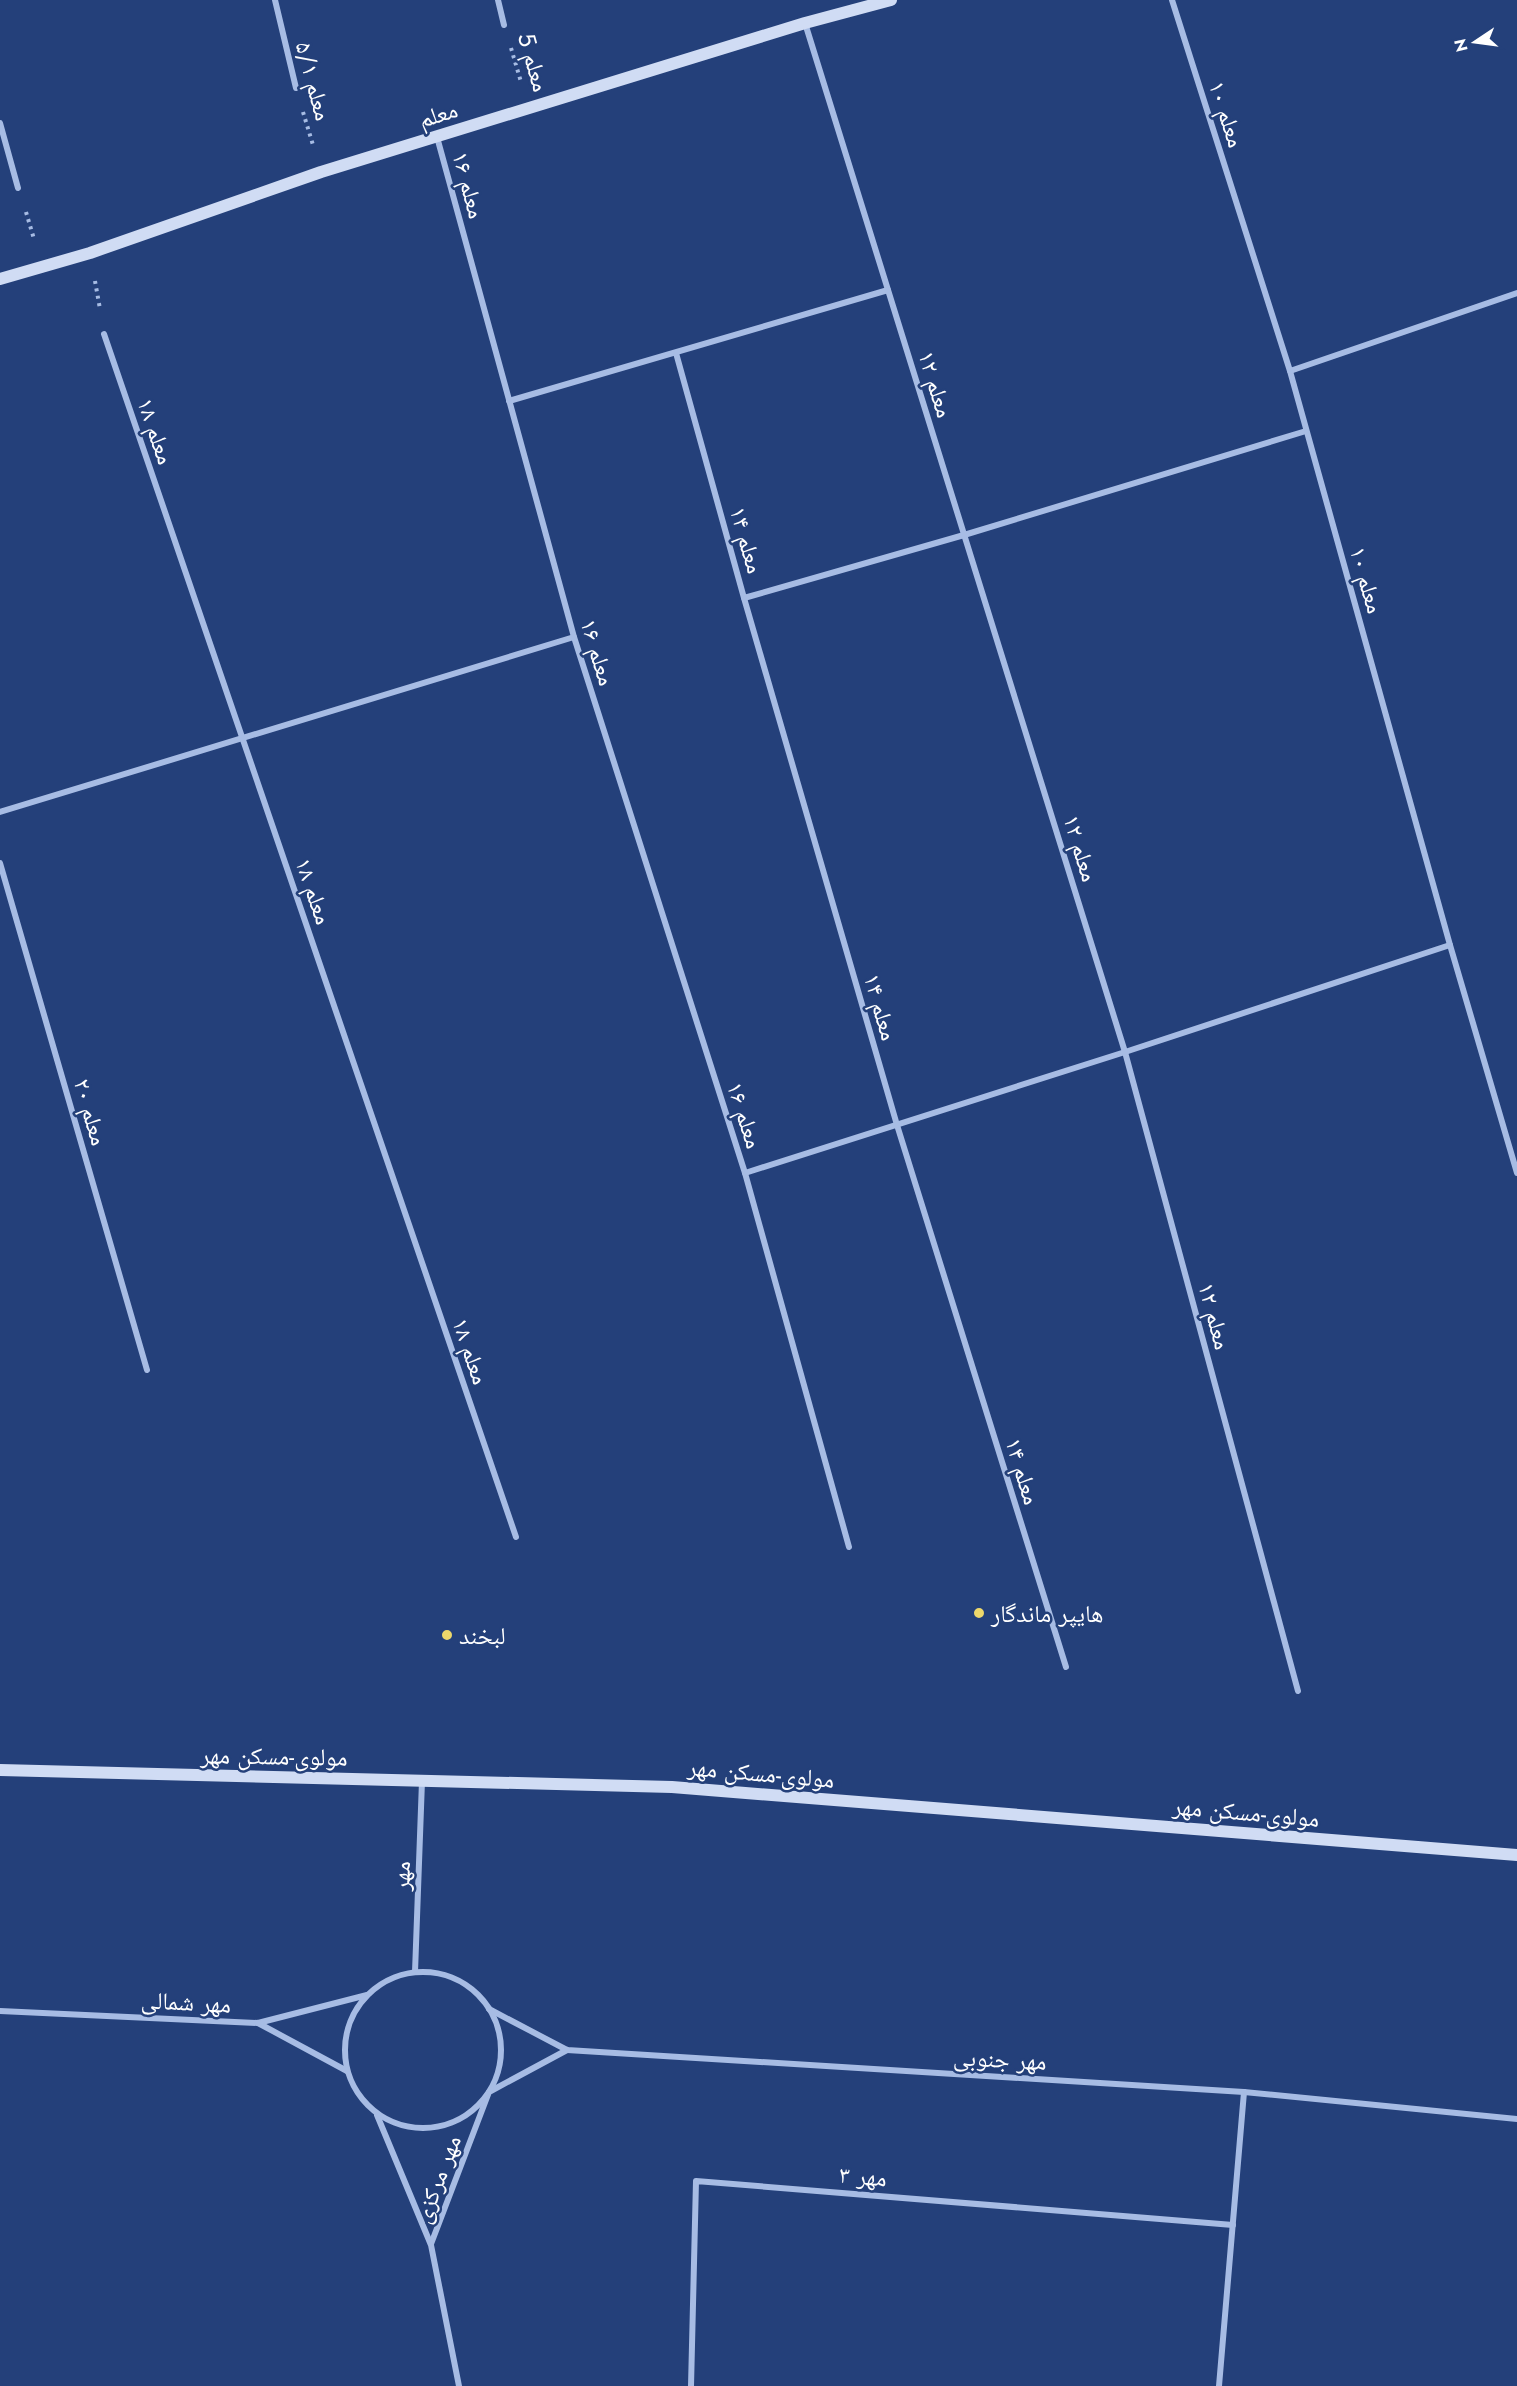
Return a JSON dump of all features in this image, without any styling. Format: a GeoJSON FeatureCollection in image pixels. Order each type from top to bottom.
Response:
{"type":"FeatureCollection","features":[{"type":"Feature","properties":{"kind":"main road","name":"معلم"},"geometry":{"type":"LineString","coordinates":[[0,279],[90,253],[321,172],[805,23],[891,0]]}},
{"type":"Feature","properties":{"kind":"main road","name":"مولوی-مسکن مهر"},"geometry":{"type":"LineString","coordinates":[[0,1770],[684,1788],[1517,1855]]}},
{"type":"Feature","properties":{"kind":"street","name":"معلم ۵/۱"},"geometry":{"type":"LineString","coordinates":[[275,0],[296,88]]}},
{"type":"Feature","properties":{"kind":"street"},"geometry":{"type":"LineString","coordinates":[[498,0],[504,25]]}},
{"type":"Feature","properties":{"kind":"street","name":"معلم ۱۰"},"geometry":{"type":"LineString","coordinates":[[1172,0],[1290,371],[1450,945],[1517,1173]]}},
{"type":"Feature","properties":{"kind":"street","name":"معلم ۱۲"},"geometry":{"type":"LineString","coordinates":[[805,23],[1125,1052],[1299,1691]]}},
{"type":"Feature","properties":{"kind":"street"},"geometry":{"type":"LineString","coordinates":[[0,123],[18,188]]}},
{"type":"Feature","properties":{"kind":"street","name":"معلم ۱۶"},"geometry":{"type":"LineString","coordinates":[[437,137],[574,637],[745,1173],[849,1547]]}},
{"type":"Feature","properties":{"kind":"street"},"geometry":{"type":"LineString","coordinates":[[509,400],[888,290]]}},
{"type":"Feature","properties":{"kind":"street"},"geometry":{"type":"LineString","coordinates":[[1290,371],[1517,293]]}},
{"type":"Feature","properties":{"kind":"street","name":"معلم ۱۸"},"geometry":{"type":"LineString","coordinates":[[104,334],[516,1537]]}},
{"type":"Feature","properties":{"kind":"street","name":"معلم ۱۴"},"geometry":{"type":"LineString","coordinates":[[676,353],[744,598],[897,1125],[1066,1667]]}},
{"type":"Feature","properties":{"kind":"street"},"geometry":{"type":"LineString","coordinates":[[744,598],[964,535],[1306,430]]}},
{"type":"Feature","properties":{"kind":"street"},"geometry":{"type":"LineString","coordinates":[[0,812],[243,740],[574,637]]}},
{"type":"Feature","properties":{"kind":"street","name":"معلم ۲۰"},"geometry":{"type":"LineString","coordinates":[[0,863],[147,1370]]}},
{"type":"Feature","properties":{"kind":"street"},"geometry":{"type":"LineString","coordinates":[[745,1173],[1125,1052],[1450,945]]}},
{"type":"Feature","properties":{"kind":"street","name":"مهر"},"geometry":{"type":"LineString","coordinates":[[415,1972],[422,1780]]}},
{"type":"Feature","properties":{"kind":"street"},"geometry":{"type":"LineString","coordinates":[[415,1972],[438,1973],[458,1980],[476,1993],[489,2009],[498,2029],[501,2049],[499,2069],[489,2092],[472,2111],[451,2124],[425,2129],[400,2126],[377,2115],[358,2095],[347,2071],[344,2043],[351,2017],[367,1995],[389,1979],[415,1972]]}},
{"type":"Feature","properties":{"kind":"street","name":"مهر شمالی"},"geometry":{"type":"LineString","coordinates":[[0,2011],[258,2023],[367,1995]]}},
{"type":"Feature","properties":{"kind":"street","name":"مهر جنوبی"},"geometry":{"type":"LineString","coordinates":[[489,2009],[567,2050],[1244,2092],[1517,2119]]}},
{"type":"Feature","properties":{"kind":"street"},"geometry":{"type":"LineString","coordinates":[[258,2023],[347,2071]]}},
{"type":"Feature","properties":{"kind":"street"},"geometry":{"type":"LineString","coordinates":[[489,2092],[567,2050]]}},
{"type":"Feature","properties":{"kind":"street","name":"مهر مرکزی"},"geometry":{"type":"LineString","coordinates":[[459,2386],[431,2245],[489,2092]]}},
{"type":"Feature","properties":{"kind":"street"},"geometry":{"type":"LineString","coordinates":[[1219,2386],[1244,2092]]}},
{"type":"Feature","properties":{"kind":"street"},"geometry":{"type":"LineString","coordinates":[[377,2115],[431,2245]]}},
{"type":"Feature","properties":{"kind":"street","name":"مهر ۳"},"geometry":{"type":"LineString","coordinates":[[691,2386],[696,2181],[1233,2225]]}},
{"type":"Feature","properties":{"kind":"path","name":"معلم 5"},"geometry":{"type":"LineString","coordinates":[[504,25],[528,109]]}},
{"type":"Feature","properties":{"kind":"path","name":"معلم ۵/۱"},"geometry":{"type":"LineString","coordinates":[[296,88],[321,172]]}},
{"type":"Feature","properties":{"kind":"path"},"geometry":{"type":"LineString","coordinates":[[18,188],[43,267]]}},
{"type":"Feature","properties":{"kind":"path"},"geometry":{"type":"LineString","coordinates":[[90,253],[104,334]]}},
{"type":"Feature","properties":{"kind":"place","name":"هایپر ماندگار"},"geometry":{"type":"Point","coordinates":[979,1613]}},
{"type":"Feature","properties":{"kind":"place","name":"لبخند"},"geometry":{"type":"Point","coordinates":[447,1635]}}]}
